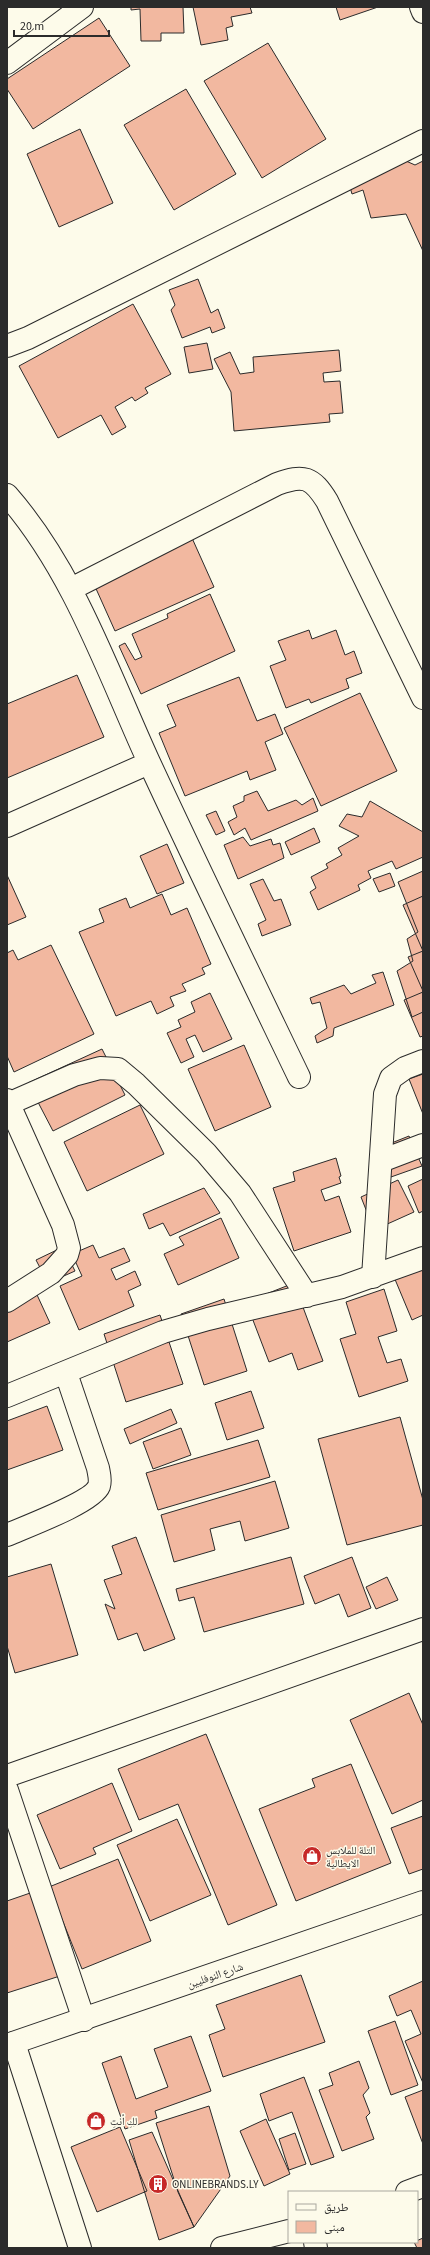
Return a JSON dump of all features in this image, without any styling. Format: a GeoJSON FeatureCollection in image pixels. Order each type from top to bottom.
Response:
{"type":"FeatureCollection","features":[{"type":"Feature","properties":{"kind":"street"},"geometry":{"type":"LineString","coordinates":[[7,62],[82,7]]}},
{"type":"Feature","properties":{"kind":"street"},"geometry":{"type":"LineString","coordinates":[[421,7],[423,12]]}},
{"type":"Feature","properties":{"kind":"street"},"geometry":{"type":"LineString","coordinates":[[7,346],[28,338],[423,141]]}},
{"type":"Feature","properties":{"kind":"street"},"geometry":{"type":"LineString","coordinates":[[71,589],[277,484],[294,478],[308,480],[317,485],[327,501],[416,665],[423,698]]}},
{"type":"Feature","properties":{"kind":"street"},"geometry":{"type":"LineString","coordinates":[[7,495],[50,552],[71,589],[150,763],[299,1077]]}},
{"type":"Feature","properties":{"kind":"street"},"geometry":{"type":"LineString","coordinates":[[7,826],[150,763]]}},
{"type":"Feature","properties":{"kind":"street"},"geometry":{"type":"LineString","coordinates":[[373,1277],[382,1162],[385,1094],[391,1078],[405,1068],[423,1061]]}},
{"type":"Feature","properties":{"kind":"street"},"geometry":{"type":"LineString","coordinates":[[7,1301],[51,1273],[67,1255],[69,1248],[63,1225],[9,1108],[74,1075],[100,1068],[118,1069],[169,1115],[206,1153],[230,1181],[266,1230],[307,1296]]}},
{"type":"Feature","properties":{"kind":"street"},"geometry":{"type":"LineString","coordinates":[[382,1162],[423,1145]]}},
{"type":"Feature","properties":{"kind":"street"},"geometry":{"type":"LineString","coordinates":[[7,1396],[163,1332],[208,1319],[342,1287],[423,1258]]}},
{"type":"Feature","properties":{"kind":"street"},"geometry":{"type":"LineString","coordinates":[[7,1535],[84,1501],[99,1487],[100,1478],[98,1468],[66,1373]]}},
{"type":"Feature","properties":{"kind":"street"},"geometry":{"type":"LineString","coordinates":[[7,1776],[423,1629]]}},
{"type":"Feature","properties":{"kind":"street"},"geometry":{"type":"LineString","coordinates":[[7,1790],[84,2020]]}},
{"type":"Feature","properties":{"kind":"street","name":"شارع النوفليين"},"geometry":{"type":"LineString","coordinates":[[11,2044],[423,1902]]}},
{"type":"Feature","properties":{"kind":"street"},"geometry":{"type":"LineString","coordinates":[[11,2044],[80,2248]]}},
{"type":"Feature","properties":{"kind":"street"},"geometry":{"type":"LineString","coordinates":[[410,2191],[423,2186]]}},
{"type":"Feature","properties":{"kind":"street"},"geometry":{"type":"LineString","coordinates":[[222,2248],[288,2231]]}},
{"type":"Feature","properties":{"kind":"building"},"geometry":{"type":"Polygon","coordinates":[[[131,7],[183,7],[184,33],[161,33],[161,41],[141,41],[140,9],[131,10],[131,7]]]}},
{"type":"Feature","properties":{"kind":"building"},"geometry":{"type":"Polygon","coordinates":[[[193,7],[250,7],[252,13],[231,17],[233,26],[226,28],[228,40],[201,45],[193,7]]]}},
{"type":"Feature","properties":{"kind":"building"},"geometry":{"type":"Polygon","coordinates":[[[336,7],[378,7],[340,20],[336,7]]]}},
{"type":"Feature","properties":{"kind":"building"},"geometry":{"type":"Polygon","coordinates":[[[99,18],[130,66],[33,129],[7,89],[7,79],[99,18]]]}},
{"type":"Feature","properties":{"kind":"building"},"geometry":{"type":"Polygon","coordinates":[[[268,43],[326,139],[262,178],[204,81],[268,43]]]}},
{"type":"Feature","properties":{"kind":"building"},"geometry":{"type":"Polygon","coordinates":[[[186,89],[236,174],[174,210],[124,125],[186,89]]]}},
{"type":"Feature","properties":{"kind":"building"},"geometry":{"type":"Polygon","coordinates":[[[80,129],[113,203],[59,227],[27,154],[80,129]]]}},
{"type":"Feature","properties":{"kind":"building"},"geometry":{"type":"Polygon","coordinates":[[[406,161],[415,165],[423,161],[423,251],[406,214],[371,218],[363,190],[352,194],[350,187],[406,161]]]}},
{"type":"Feature","properties":{"kind":"building"},"geometry":{"type":"Polygon","coordinates":[[[198,279],[211,313],[218,309],[225,328],[212,333],[210,327],[182,338],[171,310],[175,305],[169,290],[198,279]]]}},
{"type":"Feature","properties":{"kind":"building"},"geometry":{"type":"Polygon","coordinates":[[[133,304],[171,374],[145,388],[148,393],[135,401],[132,397],[115,407],[126,427],[112,435],[101,415],[58,438],[19,366],[133,304]]]}},
{"type":"Feature","properties":{"kind":"building"},"geometry":{"type":"Polygon","coordinates":[[[207,343],[213,369],[189,373],[184,347],[207,343]]]}},
{"type":"Feature","properties":{"kind":"building"},"geometry":{"type":"Polygon","coordinates":[[[339,350],[341,371],[323,373],[324,382],[340,381],[343,413],[329,414],[330,422],[234,431],[231,392],[214,359],[230,352],[240,374],[254,372],[253,357],[339,350]]]}},
{"type":"Feature","properties":{"kind":"building"},"geometry":{"type":"Polygon","coordinates":[[[192,538],[214,587],[115,631],[93,582],[192,538]]]}},
{"type":"Feature","properties":{"kind":"building"},"geometry":{"type":"Polygon","coordinates":[[[210,594],[235,651],[141,694],[119,646],[125,643],[135,660],[142,657],[132,634],[168,618],[167,614],[210,594]]]}},
{"type":"Feature","properties":{"kind":"building"},"geometry":{"type":"Polygon","coordinates":[[[309,630],[312,639],[336,630],[345,655],[354,651],[362,673],[346,679],[349,688],[311,703],[309,699],[286,708],[270,666],[286,660],[278,641],[309,630]]]}},
{"type":"Feature","properties":{"kind":"building"},"geometry":{"type":"Polygon","coordinates":[[[77,675],[104,737],[7,778],[7,704],[77,675]]]}},
{"type":"Feature","properties":{"kind":"building"},"geometry":{"type":"Polygon","coordinates":[[[239,677],[257,721],[275,714],[283,734],[265,742],[276,770],[250,780],[247,771],[185,796],[159,733],[176,726],[167,705],[239,677]]]}},
{"type":"Feature","properties":{"kind":"building"},"geometry":{"type":"Polygon","coordinates":[[[360,693],[397,771],[321,806],[284,728],[360,693]]]}},
{"type":"Feature","properties":{"kind":"building"},"geometry":{"type":"Polygon","coordinates":[[[257,791],[268,811],[296,800],[302,805],[313,798],[318,811],[251,840],[245,828],[234,835],[228,822],[237,817],[233,806],[244,801],[244,796],[257,791]]]}},
{"type":"Feature","properties":{"kind":"building"},"geometry":{"type":"Polygon","coordinates":[[[370,801],[423,832],[423,857],[396,869],[392,861],[368,871],[371,878],[358,885],[360,890],[318,910],[310,892],[316,888],[311,877],[328,868],[326,864],[342,855],[338,848],[359,836],[339,826],[347,814],[362,817],[370,801]]]}},
{"type":"Feature","properties":{"kind":"building"},"geometry":{"type":"Polygon","coordinates":[[[216,811],[225,831],[216,835],[206,815],[216,811]]]}},
{"type":"Feature","properties":{"kind":"building"},"geometry":{"type":"Polygon","coordinates":[[[314,828],[320,842],[291,855],[285,842],[314,828]]]}},
{"type":"Feature","properties":{"kind":"building"},"geometry":{"type":"Polygon","coordinates":[[[243,837],[250,846],[271,839],[273,845],[280,843],[284,858],[238,879],[224,845],[243,837]]]}},
{"type":"Feature","properties":{"kind":"building"},"geometry":{"type":"Polygon","coordinates":[[[167,844],[184,883],[157,894],[140,856],[167,844]]]}},
{"type":"Feature","properties":{"kind":"building"},"geometry":{"type":"Polygon","coordinates":[[[423,871],[423,1012],[412,1017],[397,971],[413,961],[407,939],[418,932],[398,882],[423,871]]]}},
{"type":"Feature","properties":{"kind":"building"},"geometry":{"type":"Polygon","coordinates":[[[390,873],[395,886],[379,892],[373,879],[390,873]]]}},
{"type":"Feature","properties":{"kind":"building"},"geometry":{"type":"Polygon","coordinates":[[[7,875],[26,917],[7,925],[7,875]]]}},
{"type":"Feature","properties":{"kind":"building"},"geometry":{"type":"Polygon","coordinates":[[[263,879],[274,901],[281,899],[291,925],[262,936],[258,924],[266,920],[250,884],[263,879]]]}},
{"type":"Feature","properties":{"kind":"building"},"geometry":{"type":"Polygon","coordinates":[[[162,894],[171,915],[187,908],[211,964],[202,968],[205,974],[182,984],[186,991],[170,997],[174,1006],[157,1014],[151,1001],[116,1016],[79,932],[104,922],[99,909],[126,898],[130,908],[162,894]]]}},
{"type":"Feature","properties":{"kind":"building"},"geometry":{"type":"Polygon","coordinates":[[[423,896],[423,951],[403,905],[423,896]]]}},
{"type":"Feature","properties":{"kind":"building"},"geometry":{"type":"Polygon","coordinates":[[[51,945],[94,1034],[14,1072],[7,1056],[7,953],[13,950],[18,960],[51,945]]]}},
{"type":"Feature","properties":{"kind":"building"},"geometry":{"type":"Polygon","coordinates":[[[423,951],[423,991],[408,957],[423,951]]]}},
{"type":"Feature","properties":{"kind":"building"},"geometry":{"type":"Polygon","coordinates":[[[383,972],[394,1005],[334,1028],[333,1036],[317,1043],[315,1036],[327,1028],[320,1002],[312,1004],[310,998],[344,985],[351,994],[376,983],[372,975],[383,972]]]}},
{"type":"Feature","properties":{"kind":"building"},"geometry":{"type":"Polygon","coordinates":[[[423,992],[423,1036],[420,1037],[404,1000],[423,992]]]}},
{"type":"Feature","properties":{"kind":"building"},"geometry":{"type":"Polygon","coordinates":[[[210,993],[232,1039],[203,1052],[195,1035],[186,1039],[194,1057],[181,1063],[167,1033],[181,1027],[178,1020],[195,1012],[191,1002],[210,993]]]}},
{"type":"Feature","properties":{"kind":"building"},"geometry":{"type":"Polygon","coordinates":[[[244,1045],[271,1107],[215,1131],[188,1069],[244,1045]]]}},
{"type":"Feature","properties":{"kind":"building"},"geometry":{"type":"Polygon","coordinates":[[[102,1049],[125,1095],[53,1131],[28,1083],[102,1049]]]}},
{"type":"Feature","properties":{"kind":"building"},"geometry":{"type":"Polygon","coordinates":[[[423,1074],[423,1114],[409,1079],[423,1074]]]}},
{"type":"Feature","properties":{"kind":"building"},"geometry":{"type":"Polygon","coordinates":[[[140,1105],[164,1154],[87,1191],[64,1142],[140,1105]]]}},
{"type":"Feature","properties":{"kind":"building"},"geometry":{"type":"Polygon","coordinates":[[[409,1136],[422,1166],[374,1183],[389,1144],[409,1136]]]}},
{"type":"Feature","properties":{"kind":"building"},"geometry":{"type":"Polygon","coordinates":[[[336,1158],[341,1176],[339,1177],[341,1183],[321,1190],[325,1201],[339,1196],[351,1232],[294,1251],[273,1188],[295,1181],[293,1172],[336,1158]]]}},
{"type":"Feature","properties":{"kind":"building"},"geometry":{"type":"Polygon","coordinates":[[[423,1179],[423,1211],[419,1213],[408,1186],[423,1179]]]}},
{"type":"Feature","properties":{"kind":"building"},"geometry":{"type":"Polygon","coordinates":[[[398,1180],[414,1212],[374,1230],[361,1197],[398,1180]]]}},
{"type":"Feature","properties":{"kind":"building"},"geometry":{"type":"Polygon","coordinates":[[[204,1188],[220,1213],[170,1236],[163,1223],[149,1229],[143,1214],[204,1188]]]}},
{"type":"Feature","properties":{"kind":"building"},"geometry":{"type":"Polygon","coordinates":[[[221,1218],[239,1258],[178,1285],[164,1254],[184,1245],[179,1237],[221,1218]]]}},
{"type":"Feature","properties":{"kind":"building"},"geometry":{"type":"Polygon","coordinates":[[[93,1245],[99,1258],[124,1248],[130,1261],[111,1269],[116,1280],[135,1271],[141,1285],[128,1291],[134,1306],[79,1330],[60,1286],[82,1276],[72,1254],[93,1245]]]}},
{"type":"Feature","properties":{"kind":"building"},"geometry":{"type":"Polygon","coordinates":[[[63,1247],[75,1271],[48,1283],[36,1260],[63,1247]]]}},
{"type":"Feature","properties":{"kind":"building"},"geometry":{"type":"Polygon","coordinates":[[[423,1251],[423,1315],[412,1320],[389,1265],[423,1251]]]}},
{"type":"Feature","properties":{"kind":"building"},"geometry":{"type":"Polygon","coordinates":[[[294,1283],[323,1361],[298,1370],[292,1353],[269,1362],[246,1302],[294,1283]]]}},
{"type":"Feature","properties":{"kind":"building"},"geometry":{"type":"Polygon","coordinates":[[[32,1284],[50,1323],[7,1342],[7,1296],[32,1284]]]}},
{"type":"Feature","properties":{"kind":"building"},"geometry":{"type":"Polygon","coordinates":[[[384,1289],[397,1331],[378,1337],[387,1363],[401,1359],[408,1381],[359,1397],[340,1339],[356,1334],[346,1302],[384,1289]]]}},
{"type":"Feature","properties":{"kind":"building"},"geometry":{"type":"Polygon","coordinates":[[[224,1299],[247,1371],[204,1385],[181,1314],[224,1299]]]}},
{"type":"Feature","properties":{"kind":"building"},"geometry":{"type":"Polygon","coordinates":[[[160,1315],[183,1384],[126,1402],[104,1334],[160,1315]]]}},
{"type":"Feature","properties":{"kind":"building"},"geometry":{"type":"Polygon","coordinates":[[[251,1391],[264,1428],[227,1440],[215,1403],[251,1391]]]}},
{"type":"Feature","properties":{"kind":"building"},"geometry":{"type":"Polygon","coordinates":[[[47,1406],[63,1450],[7,1470],[7,1421],[47,1406]]]}},
{"type":"Feature","properties":{"kind":"building"},"geometry":{"type":"Polygon","coordinates":[[[171,1409],[177,1423],[130,1444],[124,1429],[171,1409]]]}},
{"type":"Feature","properties":{"kind":"building"},"geometry":{"type":"Polygon","coordinates":[[[400,1417],[423,1500],[423,1525],[347,1545],[318,1439],[400,1417]]]}},
{"type":"Feature","properties":{"kind":"building"},"geometry":{"type":"Polygon","coordinates":[[[181,1428],[191,1455],[153,1469],[143,1442],[181,1428]]]}},
{"type":"Feature","properties":{"kind":"building"},"geometry":{"type":"Polygon","coordinates":[[[258,1440],[270,1477],[158,1510],[146,1473],[258,1440]]]}},
{"type":"Feature","properties":{"kind":"building"},"geometry":{"type":"Polygon","coordinates":[[[275,1481],[289,1528],[245,1541],[240,1521],[210,1529],[215,1550],[174,1562],[161,1515],[275,1481]]]}},
{"type":"Feature","properties":{"kind":"building"},"geometry":{"type":"Polygon","coordinates":[[[136,1537],[175,1639],[144,1651],[137,1633],[118,1640],[105,1604],[115,1609],[104,1580],[122,1574],[112,1546],[136,1537]]]}},
{"type":"Feature","properties":{"kind":"building"},"geometry":{"type":"Polygon","coordinates":[[[291,1557],[304,1604],[204,1632],[194,1597],[179,1601],[176,1589],[291,1557]]]}},
{"type":"Feature","properties":{"kind":"building"},"geometry":{"type":"Polygon","coordinates":[[[352,1557],[371,1608],[348,1617],[339,1594],[315,1604],[304,1576],[352,1557]]]}},
{"type":"Feature","properties":{"kind":"building"},"geometry":{"type":"Polygon","coordinates":[[[51,1564],[78,1655],[15,1673],[7,1646],[7,1577],[51,1564]]]}},
{"type":"Feature","properties":{"kind":"building"},"geometry":{"type":"Polygon","coordinates":[[[387,1577],[398,1600],[376,1609],[366,1587],[387,1577]]]}},
{"type":"Feature","properties":{"kind":"building"},"geometry":{"type":"Polygon","coordinates":[[[409,1693],[423,1725],[423,1800],[392,1814],[350,1720],[409,1693]]]}},
{"type":"Feature","properties":{"kind":"building"},"geometry":{"type":"Polygon","coordinates":[[[206,1734],[277,1905],[228,1925],[178,1804],[139,1820],[118,1769],[206,1734]]]}},
{"type":"Feature","properties":{"kind":"building"},"geometry":{"type":"Polygon","coordinates":[[[351,1764],[391,1863],[296,1901],[259,1809],[315,1787],[312,1779],[351,1764]]]}},
{"type":"Feature","properties":{"kind":"building"},"geometry":{"type":"Polygon","coordinates":[[[112,1783],[132,1831],[93,1848],[96,1854],[60,1869],[37,1815],[112,1783]]]}},
{"type":"Feature","properties":{"kind":"building"},"geometry":{"type":"Polygon","coordinates":[[[423,1816],[423,1869],[409,1874],[391,1828],[423,1816]]]}},
{"type":"Feature","properties":{"kind":"building"},"geometry":{"type":"Polygon","coordinates":[[[177,1819],[211,1895],[150,1921],[117,1845],[177,1819]]]}},
{"type":"Feature","properties":{"kind":"building"},"geometry":{"type":"Polygon","coordinates":[[[118,1859],[151,1941],[82,1969],[49,1887],[118,1859]]]}},
{"type":"Feature","properties":{"kind":"building"},"geometry":{"type":"Polygon","coordinates":[[[36,1891],[63,1975],[7,1993],[7,1901],[36,1891]]]}},
{"type":"Feature","properties":{"kind":"building"},"geometry":{"type":"Polygon","coordinates":[[[301,1975],[325,2042],[223,2077],[209,2035],[225,2029],[216,2005],[301,1975]]]}},
{"type":"Feature","properties":{"kind":"building"},"geometry":{"type":"Polygon","coordinates":[[[423,1981],[423,2083],[405,2041],[421,2034],[411,2010],[397,2016],[389,1996],[423,1981]]]}},
{"type":"Feature","properties":{"kind":"building"},"geometry":{"type":"Polygon","coordinates":[[[395,2021],[418,2085],[391,2095],[368,2031],[395,2021]]]}},
{"type":"Feature","properties":{"kind":"building"},"geometry":{"type":"Polygon","coordinates":[[[191,2036],[211,2091],[155,2111],[157,2118],[125,2129],[102,2063],[121,2056],[136,2099],[168,2087],[154,2049],[191,2036]]]}},
{"type":"Feature","properties":{"kind":"building"},"geometry":{"type":"Polygon","coordinates":[[[359,2061],[369,2088],[363,2095],[370,2113],[366,2117],[374,2139],[342,2151],[319,2090],[333,2085],[329,2073],[359,2061]]]}},
{"type":"Feature","properties":{"kind":"building"},"geometry":{"type":"Polygon","coordinates":[[[304,2077],[334,2157],[311,2165],[292,2112],[269,2121],[260,2094],[304,2077]]]}},
{"type":"Feature","properties":{"kind":"building"},"geometry":{"type":"Polygon","coordinates":[[[423,2090],[423,2144],[405,2097],[423,2090]]]}},
{"type":"Feature","properties":{"kind":"building"},"geometry":{"type":"Polygon","coordinates":[[[209,2106],[230,2176],[194,2227],[178,2192],[156,2123],[209,2106]]]}},
{"type":"Feature","properties":{"kind":"building"},"geometry":{"type":"Polygon","coordinates":[[[266,2119],[290,2174],[264,2186],[240,2131],[266,2119]]]}},
{"type":"Feature","properties":{"kind":"building"},"geometry":{"type":"Polygon","coordinates":[[[120,2127],[147,2191],[97,2212],[71,2147],[120,2127]]]}},
{"type":"Feature","properties":{"kind":"building","name":"ONLINEBRANDS.LY"},"geometry":{"type":"Polygon","coordinates":[[[152,2132],[194,2227],[159,2240],[129,2140],[152,2132]]]}},
{"type":"Feature","properties":{"kind":"building"},"geometry":{"type":"Polygon","coordinates":[[[295,2133],[306,2164],[289,2170],[279,2139],[295,2133]]]}},
{"type":"Feature","properties":{"kind":"building"},"geometry":{"type":"Polygon","coordinates":[[[423,2238],[423,2248],[417,2248],[414,2243],[418,2243],[418,2240],[423,2238]]]}},
{"type":"Feature","properties":{"kind":"place","name":"التلة للملابس الايطالية"},"geometry":{"type":"Point","coordinates":[312,1856]}},
{"type":"Feature","properties":{"kind":"place","name":"لكِ أنتِ"},"geometry":{"type":"Point","coordinates":[96,2121]}},
{"type":"Feature","properties":{"kind":"place","name":"ONLINEBRANDS.LY"},"geometry":{"type":"Point","coordinates":[158,2184]}}]}
